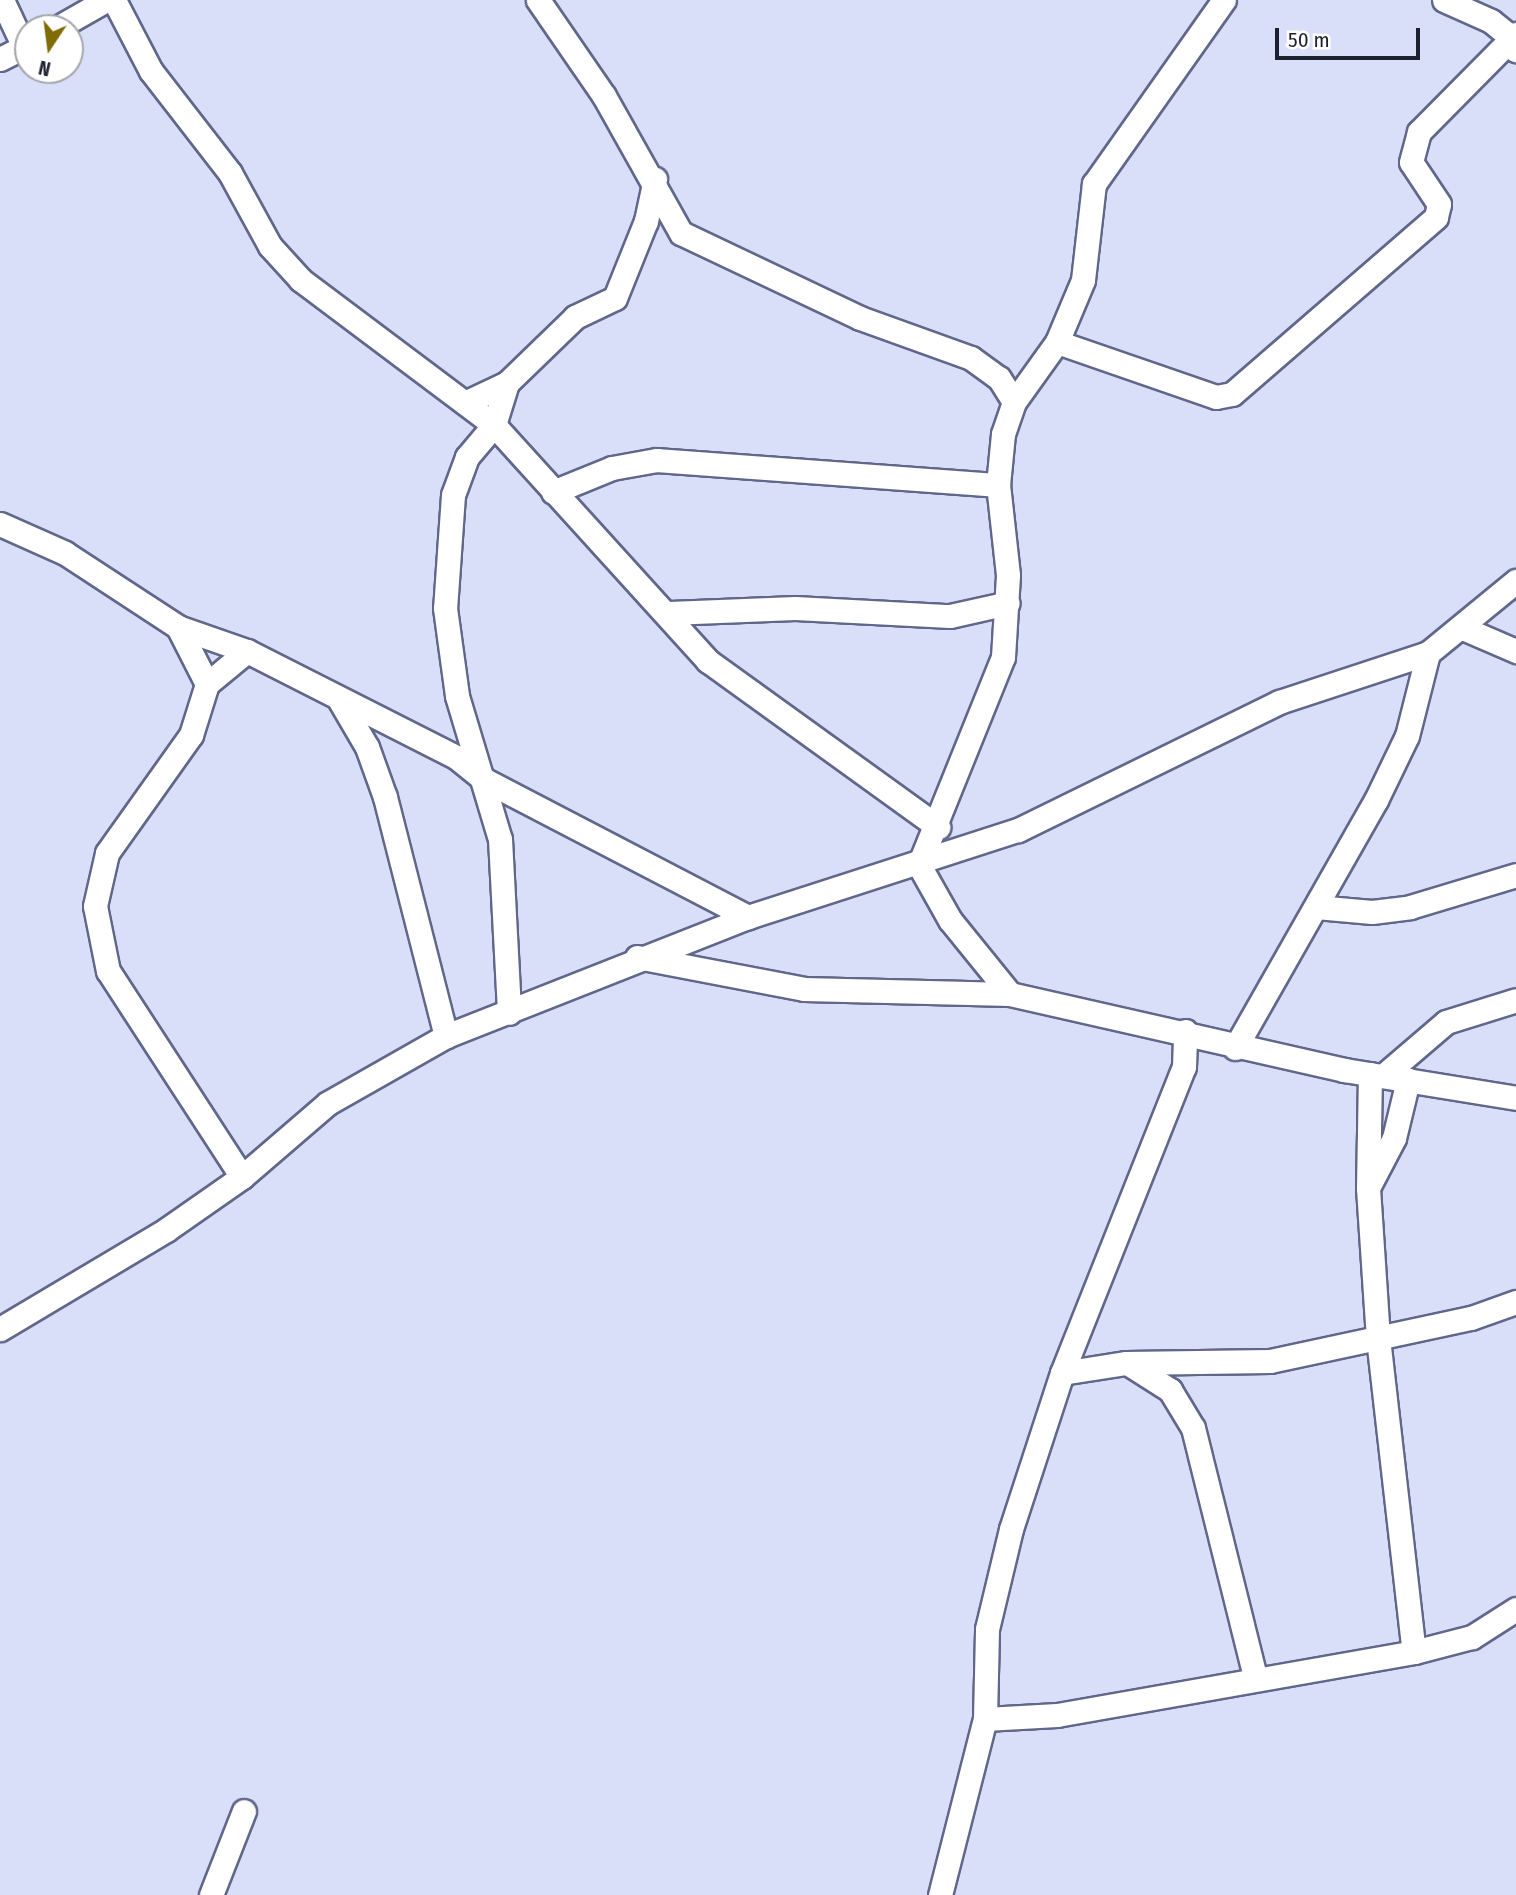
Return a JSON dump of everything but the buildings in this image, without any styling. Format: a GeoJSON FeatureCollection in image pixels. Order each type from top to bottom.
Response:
{"type":"FeatureCollection","features":[{"type":"Feature","properties":{"kind":"street"},"geometry":{"type":"LineString","coordinates":[[2,0],[14,23]]}},
{"type":"Feature","properties":{"kind":"street"},"geometry":{"type":"LineString","coordinates":[[82,14],[106,0]]}},
{"type":"Feature","properties":{"kind":"street"},"geometry":{"type":"LineString","coordinates":[[114,0],[151,71],[230,173],[270,246],[332,304],[467,402],[494,425],[553,492],[669,613],[708,661],[754,698],[938,827]]}},
{"type":"Feature","properties":{"kind":"street"},"geometry":{"type":"LineString","coordinates":[[538,0],[655,179],[667,212],[690,239],[860,318],[971,358],[999,378],[1014,402]]}},
{"type":"Feature","properties":{"kind":"street"},"geometry":{"type":"LineString","coordinates":[[919,865],[938,827],[1003,657],[1008,603],[998,485],[1014,402],[1057,342],[1083,280],[1094,184],[1224,0]]}},
{"type":"Feature","properties":{"kind":"street"},"geometry":{"type":"LineString","coordinates":[[1057,342],[1216,397],[1232,394],[1436,217],[1439,204],[1411,162],[1419,132],[1515,41],[1444,0]]}},
{"type":"Feature","properties":{"kind":"street"},"geometry":{"type":"LineString","coordinates":[[467,402],[507,383],[575,317],[615,298],[646,221],[655,179]]}},
{"type":"Feature","properties":{"kind":"street"},"geometry":{"type":"LineString","coordinates":[[507,383],[494,425],[467,457],[453,495],[445,608],[457,696],[483,779],[506,882],[509,1013]]}},
{"type":"Feature","properties":{"kind":"street"},"geometry":{"type":"LineString","coordinates":[[553,492],[612,468],[657,460],[998,485]]}},
{"type":"Feature","properties":{"kind":"street"},"geometry":{"type":"LineString","coordinates":[[0,524],[65,553],[178,627],[247,651],[340,701],[456,757],[483,779],[748,917]]}},
{"type":"Feature","properties":{"kind":"street"},"geometry":{"type":"LineString","coordinates":[[0,1329],[242,1177],[290,1130],[446,1036],[509,1013],[637,957],[748,917],[919,865],[1018,830],[1279,702],[1428,653],[1465,629],[1516,581]]}},
{"type":"Feature","properties":{"kind":"street"},"geometry":{"type":"LineString","coordinates":[[669,613],[795,608],[950,616],[1008,603]]}},
{"type":"Feature","properties":{"kind":"street"},"geometry":{"type":"LineString","coordinates":[[178,627],[207,684]]}},
{"type":"Feature","properties":{"kind":"street"},"geometry":{"type":"LineString","coordinates":[[1465,629],[1516,650]]}},
{"type":"Feature","properties":{"kind":"street"},"geometry":{"type":"LineString","coordinates":[[242,1177],[108,971],[95,906],[107,853],[191,735],[207,684],[247,651]]}},
{"type":"Feature","properties":{"kind":"street"},"geometry":{"type":"LineString","coordinates":[[1235,1048],[1316,907],[1406,736],[1428,653]]}},
{"type":"Feature","properties":{"kind":"street"},"geometry":{"type":"LineString","coordinates":[[340,701],[367,747],[385,797],[446,1036]]}},
{"type":"Feature","properties":{"kind":"street"},"geometry":{"type":"LineString","coordinates":[[919,865],[956,928],[1010,994]]}},
{"type":"Feature","properties":{"kind":"street"},"geometry":{"type":"LineString","coordinates":[[1316,907],[1372,912],[1410,906],[1516,875]]}},
{"type":"Feature","properties":{"kind":"street"},"geometry":{"type":"LineString","coordinates":[[637,957],[804,989],[1010,994],[1185,1031],[1235,1048],[1516,1098]]}},
{"type":"Feature","properties":{"kind":"street"},"geometry":{"type":"LineString","coordinates":[[1414,1652],[1378,1338],[1368,1188],[1376,1075],[1446,1022],[1516,1000]]}},
{"type":"Feature","properties":{"kind":"street"},"geometry":{"type":"LineString","coordinates":[[940,1895],[985,1719],[987,1629],[1011,1529],[1062,1373],[1184,1067],[1185,1031]]}},
{"type":"Feature","properties":{"kind":"street"},"geometry":{"type":"LineString","coordinates":[[1368,1188],[1394,1138],[1408,1080]]}},
{"type":"Feature","properties":{"kind":"street"},"geometry":{"type":"LineString","coordinates":[[1062,1373],[1126,1363],[1240,1365],[1378,1338],[1516,1302]]}},
{"type":"Feature","properties":{"kind":"street"},"geometry":{"type":"LineString","coordinates":[[1126,1363],[1170,1390],[1193,1428],[1255,1677]]}},
{"type":"Feature","properties":{"kind":"street"},"geometry":{"type":"LineString","coordinates":[[985,1719],[1057,1715],[1255,1677],[1414,1652],[1472,1637],[1516,1609]]}},
{"type":"Feature","properties":{"kind":"street"},"geometry":{"type":"LineString","coordinates":[[211,1895],[244,1811]]}}]}
